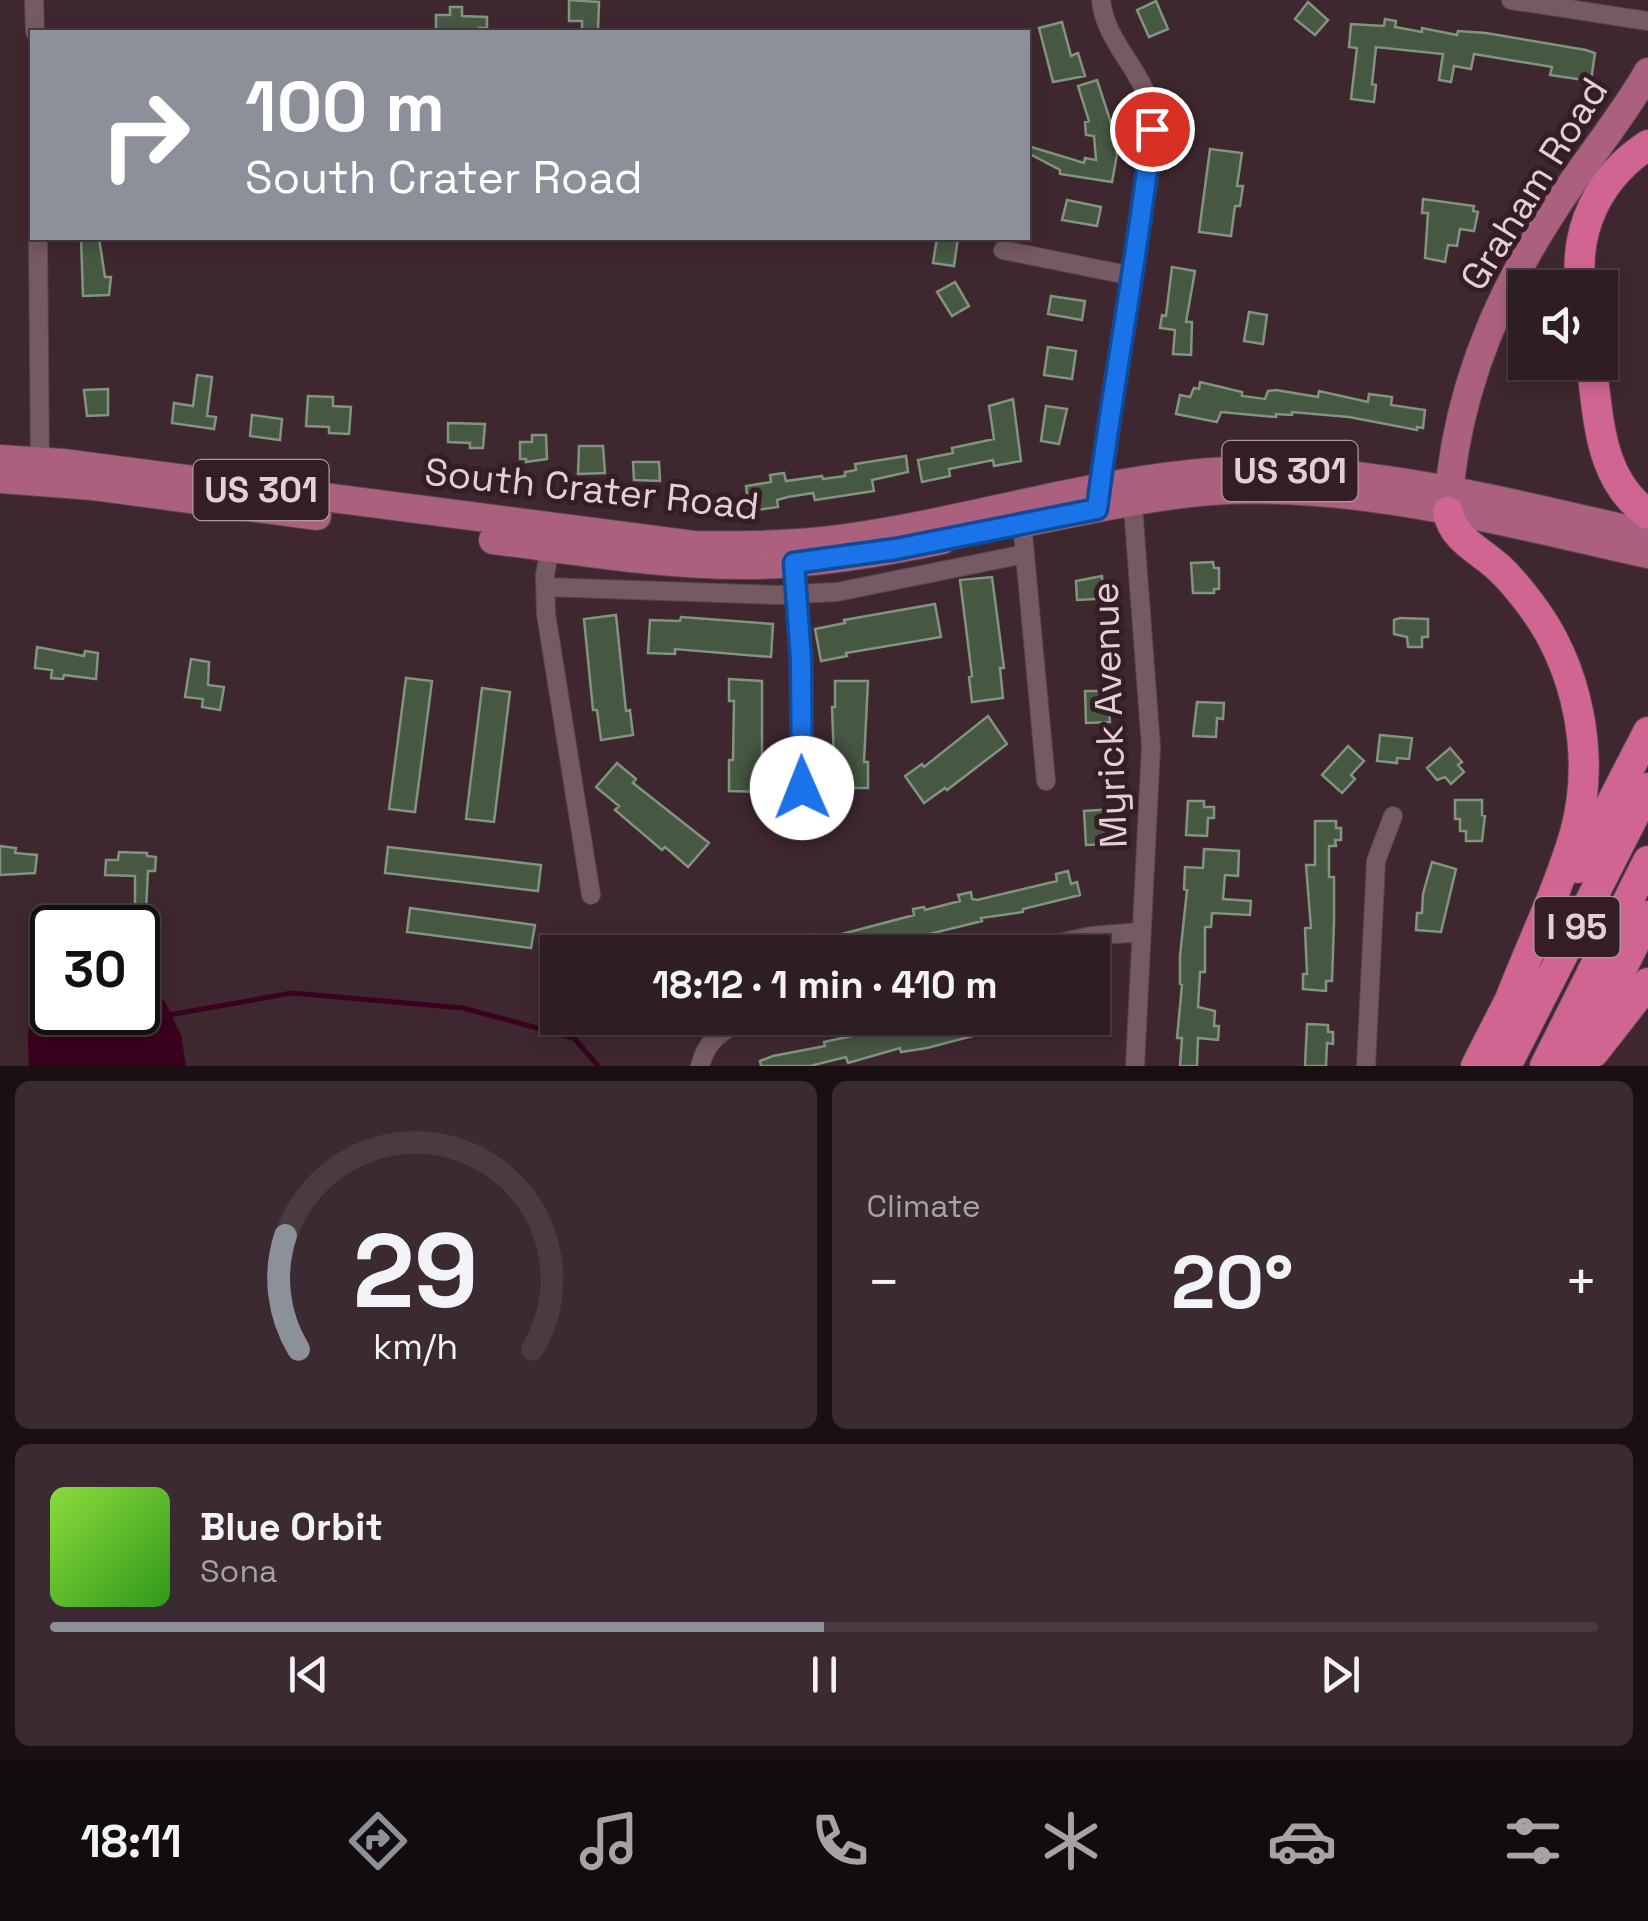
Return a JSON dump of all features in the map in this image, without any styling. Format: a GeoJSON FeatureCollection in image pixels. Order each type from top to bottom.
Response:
{"type":"FeatureCollection","features":[{"type":"Feature","properties":{"kind":"highway"},"geometry":{"type":"LineString","coordinates":[[1580,270],[1579,254],[1588,216],[1608,182],[1648,145]]}},
{"type":"Feature","properties":{"kind":"highway"},"geometry":{"type":"LineString","coordinates":[[1594,380],[1608,464],[1626,495],[1648,514]]}},
{"type":"Feature","properties":{"kind":"highway"},"geometry":{"type":"LineString","coordinates":[[1448,502],[1456,532],[1497,566],[1538,612],[1566,668],[1581,730],[1583,787],[1575,832],[1512,997]]}},
{"type":"Feature","properties":{"kind":"highway"},"geometry":{"type":"LineString","coordinates":[[1476,1066],[1648,732]]}},
{"type":"Feature","properties":{"kind":"highway","name":"I 95"},"geometry":{"type":"LineString","coordinates":[[1506,1066],[1648,788]]}},
{"type":"Feature","properties":{"kind":"highway","name":"I 95"},"geometry":{"type":"LineString","coordinates":[[1545,1066],[1648,861]]}},
{"type":"Feature","properties":{"kind":"highway"},"geometry":{"type":"LineString","coordinates":[[1573,1066],[1648,916]]}},
{"type":"Feature","properties":{"kind":"highway"},"geometry":{"type":"LineString","coordinates":[[1583,1066],[1648,983]]}},
{"type":"Feature","properties":{"kind":"main road","name":"Graham Road"},"geometry":{"type":"LineString","coordinates":[[1448,502],[1468,389],[1501,298],[1554,208],[1648,72]]}},
{"type":"Feature","properties":{"kind":"main road","name":"South Crater Road"},"geometry":{"type":"LineString","coordinates":[[0,458],[40,471],[550,548],[697,564],[896,549],[1022,523],[1098,498]]}},
{"type":"Feature","properties":{"kind":"main road","name":"South Crater Road"},"geometry":{"type":"LineString","coordinates":[[0,479],[40,471],[793,554],[916,526],[1132,492],[1260,490],[1448,502],[1648,534]]}},
{"type":"Feature","properties":{"kind":"main road","name":"South Crater Road"},"geometry":{"type":"LineString","coordinates":[[1448,502],[1648,554]]}},
{"type":"Feature","properties":{"kind":"street"},"geometry":{"type":"LineString","coordinates":[[34,0],[35,30]]}},
{"type":"Feature","properties":{"kind":"street"},"geometry":{"type":"LineString","coordinates":[[1098,498],[1152,129],[1150,108],[1108,30],[1101,0]]}},
{"type":"Feature","properties":{"kind":"street"},"geometry":{"type":"LineString","coordinates":[[1511,0],[1648,21]]}},
{"type":"Feature","properties":{"kind":"street"},"geometry":{"type":"LineString","coordinates":[[38,240],[40,471]]}},
{"type":"Feature","properties":{"kind":"street"},"geometry":{"type":"LineString","coordinates":[[1003,250],[1132,276]]}},
{"type":"Feature","properties":{"kind":"street","name":"Myrick Avenue"},"geometry":{"type":"LineString","coordinates":[[1132,492],[1151,746],[1135,1066]]}},
{"type":"Feature","properties":{"kind":"street"},"geometry":{"type":"LineString","coordinates":[[1022,523],[1046,780]]}},
{"type":"Feature","properties":{"kind":"street"},"geometry":{"type":"LineString","coordinates":[[550,548],[545,587],[549,636],[591,895]]}},
{"type":"Feature","properties":{"kind":"street"},"geometry":{"type":"LineString","coordinates":[[793,554],[801,659],[802,788]]}},
{"type":"Feature","properties":{"kind":"street"},"geometry":{"type":"LineString","coordinates":[[545,587],[796,594],[889,584],[1025,554]]}},
{"type":"Feature","properties":{"kind":"street"},"geometry":{"type":"LineString","coordinates":[[1366,1066],[1376,861],[1393,816]]}},
{"type":"Feature","properties":{"kind":"street"},"geometry":{"type":"LineString","coordinates":[[1104,935],[1141,932]]}},
{"type":"Feature","properties":{"kind":"street"},"geometry":{"type":"LineString","coordinates":[[700,1066],[712,1040],[719,1035]]}},
{"type":"Feature","properties":{"kind":"shaded area"},"geometry":{"type":"Polygon","coordinates":[[[160,1000],[164,1000],[181,1035],[186,1066],[29,1066],[30,1024],[30,1035],[160,1035],[160,1000]]]}},
{"type":"Feature","properties":{"kind":"building"},"geometry":{"type":"Polygon","coordinates":[[[569,0],[599,2],[598,30],[582,30],[582,21],[569,21],[569,0]]]}},
{"type":"Feature","properties":{"kind":"building"},"geometry":{"type":"Polygon","coordinates":[[[1156,1],[1168,29],[1149,37],[1137,10],[1156,1]]]}},
{"type":"Feature","properties":{"kind":"building"},"geometry":{"type":"Polygon","coordinates":[[[1308,2],[1328,20],[1315,35],[1295,19],[1308,2]]]}},
{"type":"Feature","properties":{"kind":"building"},"geometry":{"type":"Polygon","coordinates":[[[450,7],[462,7],[462,16],[487,17],[487,28],[436,30],[436,15],[450,15],[450,7]]]}},
{"type":"Feature","properties":{"kind":"building"},"geometry":{"type":"Polygon","coordinates":[[[1385,19],[1396,21],[1395,27],[1422,32],[1422,28],[1457,35],[1458,31],[1486,33],[1586,50],[1595,53],[1591,81],[1550,75],[1552,67],[1474,54],[1471,69],[1454,66],[1451,82],[1439,80],[1443,54],[1376,47],[1374,102],[1351,99],[1357,48],[1349,47],[1351,24],[1384,26],[1385,19]]]}},
{"type":"Feature","properties":{"kind":"building"},"geometry":{"type":"Polygon","coordinates":[[[1062,22],[1071,56],[1078,53],[1085,76],[1053,82],[1039,28],[1062,22]]]}},
{"type":"Feature","properties":{"kind":"building"},"geometry":{"type":"Polygon","coordinates":[[[1097,80],[1114,123],[1117,155],[1112,182],[1060,174],[1060,170],[1030,154],[1030,147],[1084,163],[1085,158],[1096,160],[1094,136],[1086,135],[1085,122],[1089,121],[1078,86],[1097,80]]]}},
{"type":"Feature","properties":{"kind":"building"},"geometry":{"type":"Polygon","coordinates":[[[1210,149],[1242,153],[1237,186],[1243,186],[1240,206],[1235,206],[1231,236],[1199,232],[1210,149]]]}},
{"type":"Feature","properties":{"kind":"building"},"geometry":{"type":"Polygon","coordinates":[[[1423,199],[1474,206],[1473,211],[1478,212],[1474,231],[1460,229],[1457,246],[1448,245],[1445,262],[1425,258],[1428,213],[1422,213],[1423,199]]]}},
{"type":"Feature","properties":{"kind":"building"},"geometry":{"type":"Polygon","coordinates":[[[1067,200],[1101,207],[1097,226],[1062,220],[1067,200]]]}},
{"type":"Feature","properties":{"kind":"building"},"geometry":{"type":"Polygon","coordinates":[[[81,240],[99,240],[105,277],[111,277],[109,295],[83,296],[81,240]]]}},
{"type":"Feature","properties":{"kind":"building"},"geometry":{"type":"Polygon","coordinates":[[[937,240],[958,240],[954,266],[933,263],[937,240]]]}},
{"type":"Feature","properties":{"kind":"building"},"geometry":{"type":"Polygon","coordinates":[[[1172,267],[1195,271],[1186,322],[1192,322],[1191,355],[1173,354],[1175,330],[1160,328],[1162,315],[1166,316],[1172,267]]]}},
{"type":"Feature","properties":{"kind":"building"},"geometry":{"type":"Polygon","coordinates":[[[955,282],[969,306],[952,316],[937,292],[955,282]]]}},
{"type":"Feature","properties":{"kind":"building"},"geometry":{"type":"Polygon","coordinates":[[[1051,296],[1085,301],[1082,320],[1048,314],[1051,296]]]}},
{"type":"Feature","properties":{"kind":"building"},"geometry":{"type":"Polygon","coordinates":[[[1249,312],[1267,315],[1263,344],[1244,341],[1249,312]]]}},
{"type":"Feature","properties":{"kind":"building"},"geometry":{"type":"Polygon","coordinates":[[[1048,347],[1076,351],[1072,379],[1044,375],[1048,347]]]}},
{"type":"Feature","properties":{"kind":"building"},"geometry":{"type":"Polygon","coordinates":[[[197,375],[212,377],[207,416],[216,417],[214,429],[172,423],[174,403],[193,406],[197,375]]]}},
{"type":"Feature","properties":{"kind":"building"},"geometry":{"type":"Polygon","coordinates":[[[1200,382],[1265,399],[1268,391],[1276,390],[1318,397],[1319,391],[1368,402],[1369,394],[1392,397],[1391,405],[1425,410],[1423,428],[1292,412],[1276,417],[1221,412],[1217,422],[1176,414],[1180,395],[1190,397],[1194,388],[1199,389],[1200,382]]]}},
{"type":"Feature","properties":{"kind":"building"},"geometry":{"type":"Polygon","coordinates":[[[108,389],[108,415],[87,416],[84,390],[108,389]]]}},
{"type":"Feature","properties":{"kind":"building"},"geometry":{"type":"Polygon","coordinates":[[[308,396],[333,397],[333,406],[351,407],[349,434],[329,433],[329,427],[306,426],[308,396]]]}},
{"type":"Feature","properties":{"kind":"building"},"geometry":{"type":"Polygon","coordinates":[[[1013,399],[1021,461],[994,466],[993,460],[949,469],[950,476],[922,482],[918,460],[994,439],[989,406],[1013,399]]]}},
{"type":"Feature","properties":{"kind":"building"},"geometry":{"type":"Polygon","coordinates":[[[1046,406],[1067,409],[1059,444],[1041,441],[1046,406]]]}},
{"type":"Feature","properties":{"kind":"building"},"geometry":{"type":"Polygon","coordinates":[[[252,415],[282,419],[280,440],[250,436],[252,415]]]}},
{"type":"Feature","properties":{"kind":"building"},"geometry":{"type":"Polygon","coordinates":[[[448,423],[485,424],[483,448],[448,442],[448,423]]]}},
{"type":"Feature","properties":{"kind":"building"},"geometry":{"type":"Polygon","coordinates":[[[532,435],[546,435],[547,459],[520,459],[520,442],[532,442],[532,435]]]}},
{"type":"Feature","properties":{"kind":"building"},"geometry":{"type":"Polygon","coordinates":[[[579,446],[603,446],[605,473],[578,474],[579,446]]]}},
{"type":"Feature","properties":{"kind":"building"},"geometry":{"type":"Polygon","coordinates":[[[906,456],[908,472],[872,480],[874,491],[815,500],[813,493],[788,497],[777,500],[778,507],[749,511],[746,486],[771,482],[770,475],[784,473],[786,481],[845,476],[845,472],[856,470],[855,464],[906,456]]]}},
{"type":"Feature","properties":{"kind":"building"},"geometry":{"type":"Polygon","coordinates":[[[633,462],[659,462],[660,481],[634,480],[633,462]]]}},
{"type":"Feature","properties":{"kind":"building"},"geometry":{"type":"Polygon","coordinates":[[[1213,562],[1214,568],[1219,568],[1219,589],[1214,589],[1214,593],[1193,593],[1191,563],[1213,562]]]}},
{"type":"Feature","properties":{"kind":"building"},"geometry":{"type":"Polygon","coordinates":[[[1102,576],[1103,586],[1112,586],[1113,598],[1077,600],[1076,581],[1102,576]]]}},
{"type":"Feature","properties":{"kind":"building"},"geometry":{"type":"Polygon","coordinates":[[[992,577],[1004,668],[1000,668],[1003,698],[972,702],[960,580],[992,577]]]}},
{"type":"Feature","properties":{"kind":"building"},"geometry":{"type":"Polygon","coordinates":[[[935,604],[941,637],[821,661],[815,629],[935,604]]]}},
{"type":"Feature","properties":{"kind":"building"},"geometry":{"type":"Polygon","coordinates":[[[616,615],[626,711],[630,710],[633,735],[601,740],[597,710],[593,710],[584,619],[616,615]]]}},
{"type":"Feature","properties":{"kind":"building"},"geometry":{"type":"Polygon","coordinates":[[[681,617],[773,624],[771,657],[675,649],[675,654],[648,653],[650,620],[680,621],[681,617]]]}},
{"type":"Feature","properties":{"kind":"building"},"geometry":{"type":"Polygon","coordinates":[[[1428,619],[1428,637],[1422,637],[1422,647],[1408,647],[1407,637],[1394,634],[1394,620],[1428,619]]]}},
{"type":"Feature","properties":{"kind":"building"},"geometry":{"type":"Polygon","coordinates":[[[37,647],[84,656],[85,651],[98,653],[96,679],[64,675],[63,679],[51,678],[52,670],[35,668],[37,647]]]}},
{"type":"Feature","properties":{"kind":"building"},"geometry":{"type":"Polygon","coordinates":[[[191,659],[209,662],[208,685],[224,687],[220,710],[202,707],[203,699],[185,697],[191,659]]]}},
{"type":"Feature","properties":{"kind":"building"},"geometry":{"type":"Polygon","coordinates":[[[406,678],[432,681],[415,812],[389,809],[406,678]]]}},
{"type":"Feature","properties":{"kind":"building"},"geometry":{"type":"Polygon","coordinates":[[[729,679],[762,681],[762,792],[729,791],[734,701],[729,701],[729,679]]]}},
{"type":"Feature","properties":{"kind":"building"},"geometry":{"type":"Polygon","coordinates":[[[835,681],[868,681],[864,762],[868,762],[868,788],[835,788],[835,681]]]}},
{"type":"Feature","properties":{"kind":"building"},"geometry":{"type":"Polygon","coordinates":[[[482,688],[510,692],[494,822],[466,819],[482,688]]]}},
{"type":"Feature","properties":{"kind":"building"},"geometry":{"type":"Polygon","coordinates":[[[1085,691],[1107,691],[1110,722],[1086,723],[1085,691]]]}},
{"type":"Feature","properties":{"kind":"building"},"geometry":{"type":"Polygon","coordinates":[[[1197,702],[1224,703],[1223,719],[1217,718],[1216,737],[1193,736],[1197,702]]]}},
{"type":"Feature","properties":{"kind":"building"},"geometry":{"type":"Polygon","coordinates":[[[988,716],[1007,744],[924,803],[905,776],[922,764],[924,767],[988,716]]]}},
{"type":"Feature","properties":{"kind":"building"},"geometry":{"type":"Polygon","coordinates":[[[1380,735],[1412,738],[1409,759],[1397,758],[1397,763],[1377,761],[1380,735]]]}},
{"type":"Feature","properties":{"kind":"building"},"geometry":{"type":"Polygon","coordinates":[[[1348,746],[1364,761],[1342,793],[1322,775],[1348,746]]]}},
{"type":"Feature","properties":{"kind":"building"},"geometry":{"type":"Polygon","coordinates":[[[1450,748],[1462,762],[1458,765],[1464,772],[1451,784],[1445,777],[1437,780],[1427,768],[1450,748]]]}},
{"type":"Feature","properties":{"kind":"building"},"geometry":{"type":"Polygon","coordinates":[[[617,763],[636,779],[633,783],[709,843],[688,867],[615,810],[619,806],[596,787],[617,763]]]}},
{"type":"Feature","properties":{"kind":"building"},"geometry":{"type":"Polygon","coordinates":[[[825,791],[829,806],[814,810],[816,821],[798,826],[787,798],[803,800],[825,791]]]}},
{"type":"Feature","properties":{"kind":"building"},"geometry":{"type":"Polygon","coordinates":[[[1455,800],[1482,800],[1482,841],[1466,841],[1466,831],[1460,831],[1460,819],[1455,819],[1455,800]]]}},
{"type":"Feature","properties":{"kind":"building"},"geometry":{"type":"Polygon","coordinates":[[[1188,801],[1204,801],[1204,807],[1214,807],[1214,818],[1208,818],[1207,836],[1186,835],[1188,801]]]}},
{"type":"Feature","properties":{"kind":"building"},"geometry":{"type":"Polygon","coordinates":[[[1114,809],[1113,844],[1086,845],[1084,811],[1114,809]]]}},
{"type":"Feature","properties":{"kind":"building"},"geometry":{"type":"Polygon","coordinates":[[[1315,821],[1336,821],[1336,828],[1341,828],[1341,840],[1335,840],[1336,846],[1329,846],[1334,922],[1332,981],[1326,981],[1326,991],[1303,989],[1303,974],[1307,974],[1305,928],[1311,928],[1306,865],[1315,865],[1315,821]]]}},
{"type":"Feature","properties":{"kind":"building"},"geometry":{"type":"Polygon","coordinates":[[[0,846],[16,848],[15,853],[37,855],[35,873],[0,875],[0,846]]]}},
{"type":"Feature","properties":{"kind":"building"},"geometry":{"type":"Polygon","coordinates":[[[388,847],[541,865],[538,891],[385,873],[388,847]]]}},
{"type":"Feature","properties":{"kind":"building"},"geometry":{"type":"Polygon","coordinates":[[[1204,849],[1239,851],[1238,876],[1225,875],[1223,899],[1251,901],[1250,915],[1212,913],[1211,927],[1205,927],[1205,972],[1200,972],[1198,1007],[1215,1011],[1218,1040],[1198,1038],[1197,1066],[1180,1066],[1182,1038],[1177,1038],[1187,890],[1185,867],[1203,868],[1204,849]]]}},
{"type":"Feature","properties":{"kind":"building"},"geometry":{"type":"Polygon","coordinates":[[[119,852],[156,857],[155,871],[148,871],[146,905],[135,905],[135,876],[105,875],[106,860],[118,860],[119,852]]]}},
{"type":"Feature","properties":{"kind":"building"},"geometry":{"type":"Polygon","coordinates":[[[1432,862],[1456,869],[1441,932],[1416,930],[1432,862]]]}},
{"type":"Feature","properties":{"kind":"building"},"geometry":{"type":"Polygon","coordinates":[[[1068,871],[1071,884],[1077,882],[1080,895],[925,935],[838,935],[914,915],[913,909],[960,901],[958,895],[971,892],[972,899],[977,900],[1057,881],[1056,874],[1068,871]]]}},
{"type":"Feature","properties":{"kind":"building"},"geometry":{"type":"Polygon","coordinates":[[[410,908],[535,925],[531,948],[407,932],[410,908]]]}},
{"type":"Feature","properties":{"kind":"building"},"geometry":{"type":"Polygon","coordinates":[[[1307,1024],[1328,1025],[1328,1032],[1333,1032],[1333,1044],[1327,1043],[1326,1066],[1305,1066],[1307,1024]]]}},
{"type":"Feature","properties":{"kind":"building"},"geometry":{"type":"Polygon","coordinates":[[[856,1035],[976,1035],[927,1048],[901,1052],[900,1048],[848,1063],[846,1057],[810,1066],[761,1066],[760,1061],[773,1056],[825,1046],[824,1042],[856,1035]]]}},
{"type":"Feature","properties":{"kind":"waterway"},"geometry":{"type":"LineString","coordinates":[[169,1015],[292,993],[463,1008],[574,1038],[598,1066]]}},
{"type":"Feature","properties":{"kind":"route"},"geometry":{"type":"LineString","coordinates":[[802,788],[801,659],[794,563],[896,549],[1097,509],[1109,410],[1144,207],[1152,129]]}}]}
